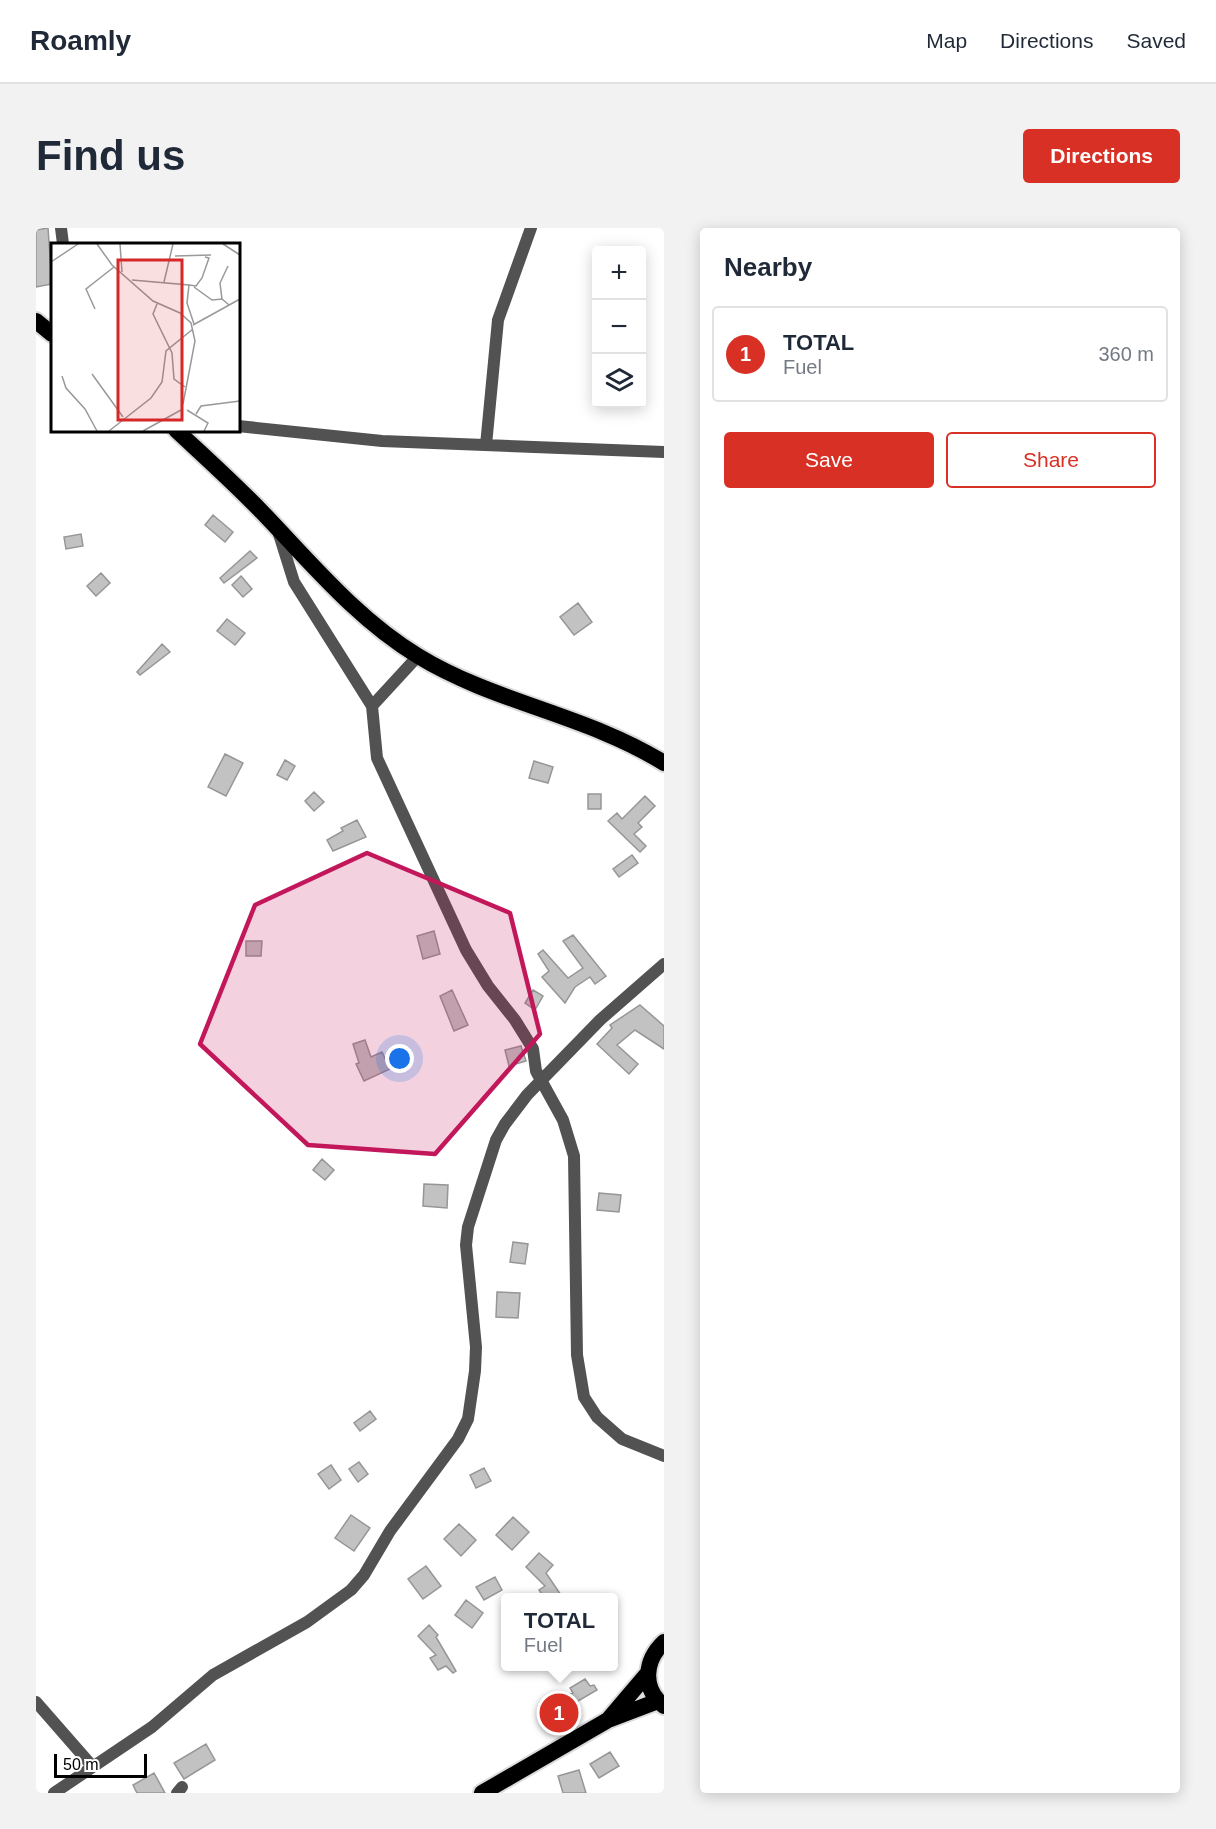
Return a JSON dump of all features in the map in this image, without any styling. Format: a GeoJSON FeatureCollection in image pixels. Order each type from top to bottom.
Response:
{"type":"FeatureCollection","features":[{"type":"Feature","properties":{"kind":"highway"},"geometry":{"type":"LineString","coordinates":[[36,321],[51,333]]}},
{"type":"Feature","properties":{"kind":"highway"},"geometry":{"type":"LineString","coordinates":[[178,432],[350,603],[386,634],[418,656],[464,681],[586,725],[645,751],[664,763]]}},
{"type":"Feature","properties":{"kind":"highway"},"geometry":{"type":"LineString","coordinates":[[608,1720],[648,1673],[655,1650],[664,1641]]}},
{"type":"Feature","properties":{"kind":"highway"},"geometry":{"type":"LineString","coordinates":[[482,1793],[608,1720],[661,1703],[650,1688],[648,1673]]}},
{"type":"Feature","properties":{"kind":"street"},"geometry":{"type":"LineString","coordinates":[[61,228],[63,243]]}},
{"type":"Feature","properties":{"kind":"street"},"geometry":{"type":"LineString","coordinates":[[486,445],[498,320],[533,230]]}},
{"type":"Feature","properties":{"kind":"street"},"geometry":{"type":"LineString","coordinates":[[240,426],[338,438],[664,452]]}},
{"type":"Feature","properties":{"kind":"street"},"geometry":{"type":"LineString","coordinates":[[277,528],[294,582],[372,706],[377,758],[466,950],[488,986],[529,1043],[536,1071],[563,1119],[573,1147],[577,1355],[584,1397],[597,1417],[622,1439],[664,1456]]}},
{"type":"Feature","properties":{"kind":"street"},"geometry":{"type":"LineString","coordinates":[[372,706],[418,656]]}},
{"type":"Feature","properties":{"kind":"street"},"geometry":{"type":"LineString","coordinates":[[54,1793],[152,1727],[213,1675],[308,1622],[351,1590],[368,1568],[406,1507],[458,1439],[468,1419],[476,1347],[467,1270],[468,1227],[496,1140],[505,1124],[600,1020],[664,964]]}},
{"type":"Feature","properties":{"kind":"street"},"geometry":{"type":"LineString","coordinates":[[36,1702],[92,1766]]}},
{"type":"Feature","properties":{"kind":"highlighted area"},"geometry":{"type":"Polygon","coordinates":[[[367,853],[510,913],[540,1034],[435,1154],[308,1145],[200,1044],[255,905],[367,853]]]}},
{"type":"Feature","properties":{"kind":"building"},"geometry":{"type":"Polygon","coordinates":[[[48,228],[51,284],[36,287],[36,230],[48,228]]]}},
{"type":"Feature","properties":{"kind":"building"},"geometry":{"type":"Polygon","coordinates":[[[213,515],[233,532],[225,542],[205,525],[213,515]]]}},
{"type":"Feature","properties":{"kind":"building"},"geometry":{"type":"Polygon","coordinates":[[[81,534],[83,546],[66,549],[64,537],[81,534]]]}},
{"type":"Feature","properties":{"kind":"building"},"geometry":{"type":"Polygon","coordinates":[[[250,551],[257,558],[224,583],[220,578],[250,551]]]}},
{"type":"Feature","properties":{"kind":"building"},"geometry":{"type":"Polygon","coordinates":[[[101,573],[110,583],[96,596],[87,586],[101,573]]]}},
{"type":"Feature","properties":{"kind":"building"},"geometry":{"type":"Polygon","coordinates":[[[241,576],[252,589],[243,597],[232,585],[241,576]]]}},
{"type":"Feature","properties":{"kind":"building"},"geometry":{"type":"Polygon","coordinates":[[[578,603],[592,622],[574,635],[560,617],[578,603]]]}},
{"type":"Feature","properties":{"kind":"building"},"geometry":{"type":"Polygon","coordinates":[[[227,619],[245,633],[235,645],[217,631],[227,619]]]}},
{"type":"Feature","properties":{"kind":"building"},"geometry":{"type":"Polygon","coordinates":[[[162,644],[170,652],[140,675],[137,672],[162,644]]]}},
{"type":"Feature","properties":{"kind":"building"},"geometry":{"type":"Polygon","coordinates":[[[225,754],[243,763],[226,796],[208,787],[225,754]]]}},
{"type":"Feature","properties":{"kind":"building"},"geometry":{"type":"Polygon","coordinates":[[[285,760],[295,766],[287,780],[277,775],[285,760]]]}},
{"type":"Feature","properties":{"kind":"building"},"geometry":{"type":"Polygon","coordinates":[[[534,761],[553,767],[548,783],[529,778],[534,761]]]}},
{"type":"Feature","properties":{"kind":"building"},"geometry":{"type":"Polygon","coordinates":[[[314,792],[324,802],[314,811],[305,801],[314,792]]]}},
{"type":"Feature","properties":{"kind":"building"},"geometry":{"type":"Polygon","coordinates":[[[588,794],[601,794],[601,809],[588,809],[588,794]]]}},
{"type":"Feature","properties":{"kind":"building"},"geometry":{"type":"Polygon","coordinates":[[[645,796],[655,806],[638,823],[642,827],[634,834],[646,846],[640,852],[608,821],[617,813],[622,819],[645,796]]]}},
{"type":"Feature","properties":{"kind":"building"},"geometry":{"type":"Polygon","coordinates":[[[357,820],[366,837],[333,851],[327,840],[343,831],[341,828],[357,820]]]}},
{"type":"Feature","properties":{"kind":"building"},"geometry":{"type":"Polygon","coordinates":[[[632,855],[638,863],[619,877],[613,869],[632,855]]]}},
{"type":"Feature","properties":{"kind":"building"},"geometry":{"type":"Polygon","coordinates":[[[434,931],[440,954],[423,959],[417,936],[434,931]]]}},
{"type":"Feature","properties":{"kind":"building"},"geometry":{"type":"Polygon","coordinates":[[[573,935],[606,976],[595,984],[590,977],[575,987],[565,1003],[542,977],[549,971],[538,954],[543,950],[568,978],[583,968],[563,941],[573,935]]]}},
{"type":"Feature","properties":{"kind":"building"},"geometry":{"type":"Polygon","coordinates":[[[246,941],[262,941],[261,956],[246,956],[246,941]]]}},
{"type":"Feature","properties":{"kind":"building"},"geometry":{"type":"Polygon","coordinates":[[[452,990],[468,1025],[454,1031],[440,996],[452,990]]]}},
{"type":"Feature","properties":{"kind":"building"},"geometry":{"type":"Polygon","coordinates":[[[533,990],[543,996],[535,1010],[525,1003],[533,990]]]}},
{"type":"Feature","properties":{"kind":"building"},"geometry":{"type":"Polygon","coordinates":[[[640,1005],[664,1026],[664,1049],[635,1030],[617,1045],[638,1064],[629,1074],[597,1044],[612,1028],[610,1025],[640,1005]]]}},
{"type":"Feature","properties":{"kind":"building"},"geometry":{"type":"Polygon","coordinates":[[[365,1040],[371,1057],[382,1052],[390,1069],[364,1081],[356,1064],[359,1063],[353,1044],[365,1040]]]}},
{"type":"Feature","properties":{"kind":"building"},"geometry":{"type":"Polygon","coordinates":[[[521,1046],[526,1061],[509,1066],[505,1050],[521,1046]]]}},
{"type":"Feature","properties":{"kind":"building"},"geometry":{"type":"Polygon","coordinates":[[[322,1159],[334,1170],[325,1180],[313,1170],[322,1159]]]}},
{"type":"Feature","properties":{"kind":"building"},"geometry":{"type":"Polygon","coordinates":[[[424,1184],[448,1185],[447,1208],[423,1206],[424,1184]]]}},
{"type":"Feature","properties":{"kind":"building"},"geometry":{"type":"Polygon","coordinates":[[[599,1193],[621,1195],[619,1212],[597,1210],[599,1193]]]}},
{"type":"Feature","properties":{"kind":"building"},"geometry":{"type":"Polygon","coordinates":[[[513,1242],[528,1244],[525,1264],[510,1262],[513,1242]]]}},
{"type":"Feature","properties":{"kind":"building"},"geometry":{"type":"Polygon","coordinates":[[[497,1292],[520,1293],[518,1318],[496,1317],[497,1292]]]}},
{"type":"Feature","properties":{"kind":"building"},"geometry":{"type":"Polygon","coordinates":[[[370,1411],[376,1419],[360,1431],[354,1423],[370,1411]]]}},
{"type":"Feature","properties":{"kind":"building"},"geometry":{"type":"Polygon","coordinates":[[[359,1462],[368,1474],[358,1482],[349,1469],[359,1462]]]}},
{"type":"Feature","properties":{"kind":"building"},"geometry":{"type":"Polygon","coordinates":[[[331,1465],[341,1480],[329,1489],[318,1474],[331,1465]]]}},
{"type":"Feature","properties":{"kind":"building"},"geometry":{"type":"Polygon","coordinates":[[[484,1468],[491,1481],[476,1488],[470,1475],[484,1468]]]}},
{"type":"Feature","properties":{"kind":"building"},"geometry":{"type":"Polygon","coordinates":[[[351,1515],[370,1528],[354,1551],[335,1538],[351,1515]]]}},
{"type":"Feature","properties":{"kind":"building"},"geometry":{"type":"Polygon","coordinates":[[[513,1517],[529,1532],[512,1550],[496,1535],[513,1517]]]}},
{"type":"Feature","properties":{"kind":"building"},"geometry":{"type":"Polygon","coordinates":[[[459,1524],[476,1540],[461,1556],[444,1539],[459,1524]]]}},
{"type":"Feature","properties":{"kind":"building"},"geometry":{"type":"Polygon","coordinates":[[[539,1553],[553,1565],[546,1573],[560,1593],[541,1593],[539,1590],[545,1586],[526,1567],[539,1553]]]}},
{"type":"Feature","properties":{"kind":"building"},"geometry":{"type":"Polygon","coordinates":[[[426,1566],[441,1586],[423,1599],[408,1579],[426,1566]]]}},
{"type":"Feature","properties":{"kind":"building"},"geometry":{"type":"Polygon","coordinates":[[[495,1577],[502,1590],[484,1600],[476,1587],[495,1577]]]}},
{"type":"Feature","properties":{"kind":"building"},"geometry":{"type":"Polygon","coordinates":[[[466,1600],[483,1613],[472,1628],[455,1615],[466,1600]]]}},
{"type":"Feature","properties":{"kind":"building"},"geometry":{"type":"Polygon","coordinates":[[[429,1625],[438,1635],[436,1637],[456,1671],[453,1673],[446,1666],[438,1670],[430,1658],[436,1655],[418,1636],[429,1625]]]}},
{"type":"Feature","properties":{"kind":"building"},"geometry":{"type":"Polygon","coordinates":[[[585,1679],[597,1690],[571,1705],[578,1717],[566,1723],[558,1709],[550,1713],[546,1704],[573,1693],[570,1688],[585,1679]]]}},
{"type":"Feature","properties":{"kind":"building"},"geometry":{"type":"Polygon","coordinates":[[[206,1744],[215,1760],[184,1779],[174,1763],[206,1744]]]}},
{"type":"Feature","properties":{"kind":"building"},"geometry":{"type":"Polygon","coordinates":[[[610,1752],[619,1766],[599,1778],[590,1764],[610,1752]]]}},
{"type":"Feature","properties":{"kind":"building"},"geometry":{"type":"Polygon","coordinates":[[[579,1770],[586,1793],[563,1793],[558,1776],[579,1770]]]}},
{"type":"Feature","properties":{"kind":"building"},"geometry":{"type":"Polygon","coordinates":[[[154,1773],[165,1793],[137,1793],[133,1785],[154,1773]]]}},
{"type":"Feature","properties":{"kind":"place","name":"TOTAL"},"geometry":{"type":"Point","coordinates":[559,1713]}}]}
